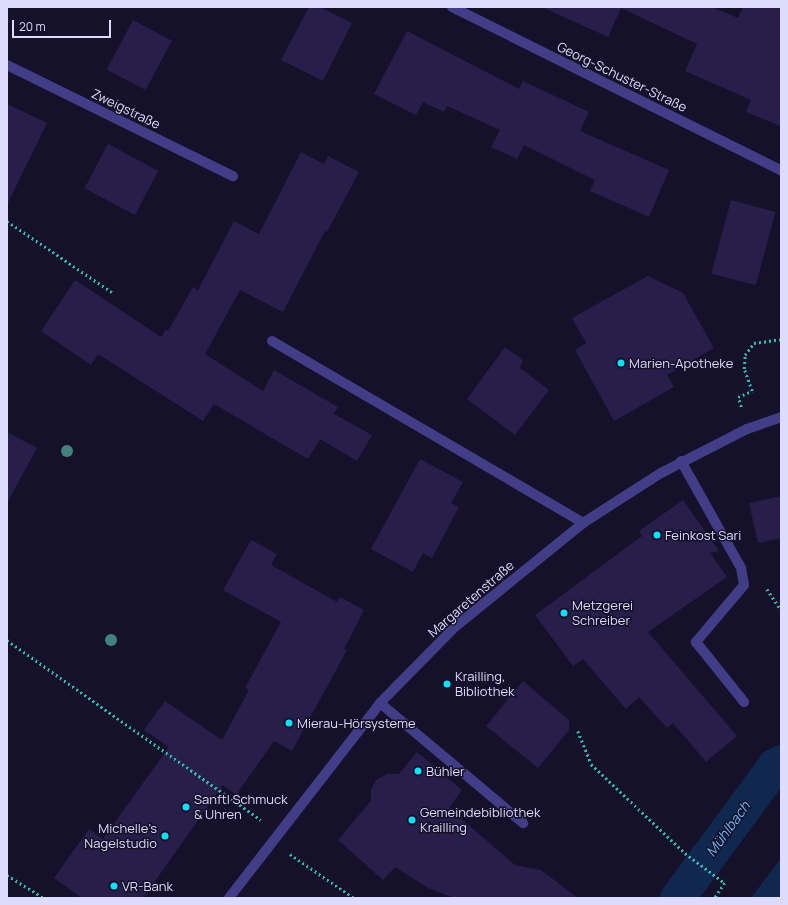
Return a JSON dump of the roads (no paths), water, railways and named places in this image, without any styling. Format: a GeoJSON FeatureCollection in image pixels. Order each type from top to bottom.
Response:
{"type":"FeatureCollection","features":[{"type":"Feature","properties":{"kind":"street","name":"Georg-Schuster-Straße"},"geometry":{"type":"LineString","coordinates":[[452,7],[781,170]]}},
{"type":"Feature","properties":{"kind":"street","name":"Zweigstraße"},"geometry":{"type":"LineString","coordinates":[[7,65],[233,176]]}},
{"type":"Feature","properties":{"kind":"street"},"geometry":{"type":"LineString","coordinates":[[272,341],[583,523]]}},
{"type":"Feature","properties":{"kind":"street","name":"Margaretenstraße"},"geometry":{"type":"LineString","coordinates":[[229,898],[380,704],[456,626],[583,523],[681,461],[747,429],[781,417]]}},
{"type":"Feature","properties":{"kind":"street"},"geometry":{"type":"LineString","coordinates":[[681,461],[741,568],[744,585],[696,642],[744,702]]}},
{"type":"Feature","properties":{"kind":"street"},"geometry":{"type":"LineString","coordinates":[[380,704],[523,823]]}},
{"type":"Feature","properties":{"kind":"water"},"geometry":{"type":"Polygon","coordinates":[[[781,858],[781,898],[751,898],[781,858]]]}},
{"type":"Feature","properties":{"kind":"waterway","name":"Mühlbach"},"geometry":{"type":"LineString","coordinates":[[677,898],[775,765],[781,762]]}},
{"type":"Feature","properties":{"kind":"place","name":"Marien-Apotheke"},"geometry":{"type":"Point","coordinates":[621,363]}},
{"type":"Feature","properties":{"kind":"place","name":"Feinkost Sari"},"geometry":{"type":"Point","coordinates":[657,535]}},
{"type":"Feature","properties":{"kind":"place","name":"Metzgerei Schreiber"},"geometry":{"type":"Point","coordinates":[564,613]}},
{"type":"Feature","properties":{"kind":"place","name":"Krailling, Bibliothek"},"geometry":{"type":"Point","coordinates":[447,684]}},
{"type":"Feature","properties":{"kind":"place","name":"Mierau-Hörsysteme"},"geometry":{"type":"Point","coordinates":[289,723]}},
{"type":"Feature","properties":{"kind":"place","name":"Bühler"},"geometry":{"type":"Point","coordinates":[418,771]}},
{"type":"Feature","properties":{"kind":"place","name":"Sanftl Schmuck & Uhren"},"geometry":{"type":"Point","coordinates":[186,807]}},
{"type":"Feature","properties":{"kind":"place","name":"Gemeindebibliothek Krailling"},"geometry":{"type":"Point","coordinates":[412,820]}},
{"type":"Feature","properties":{"kind":"place","name":"Michelle's Nagelstudio"},"geometry":{"type":"Point","coordinates":[165,836]}},
{"type":"Feature","properties":{"kind":"place","name":"VR-Bank"},"geometry":{"type":"Point","coordinates":[114,886]}}]}
